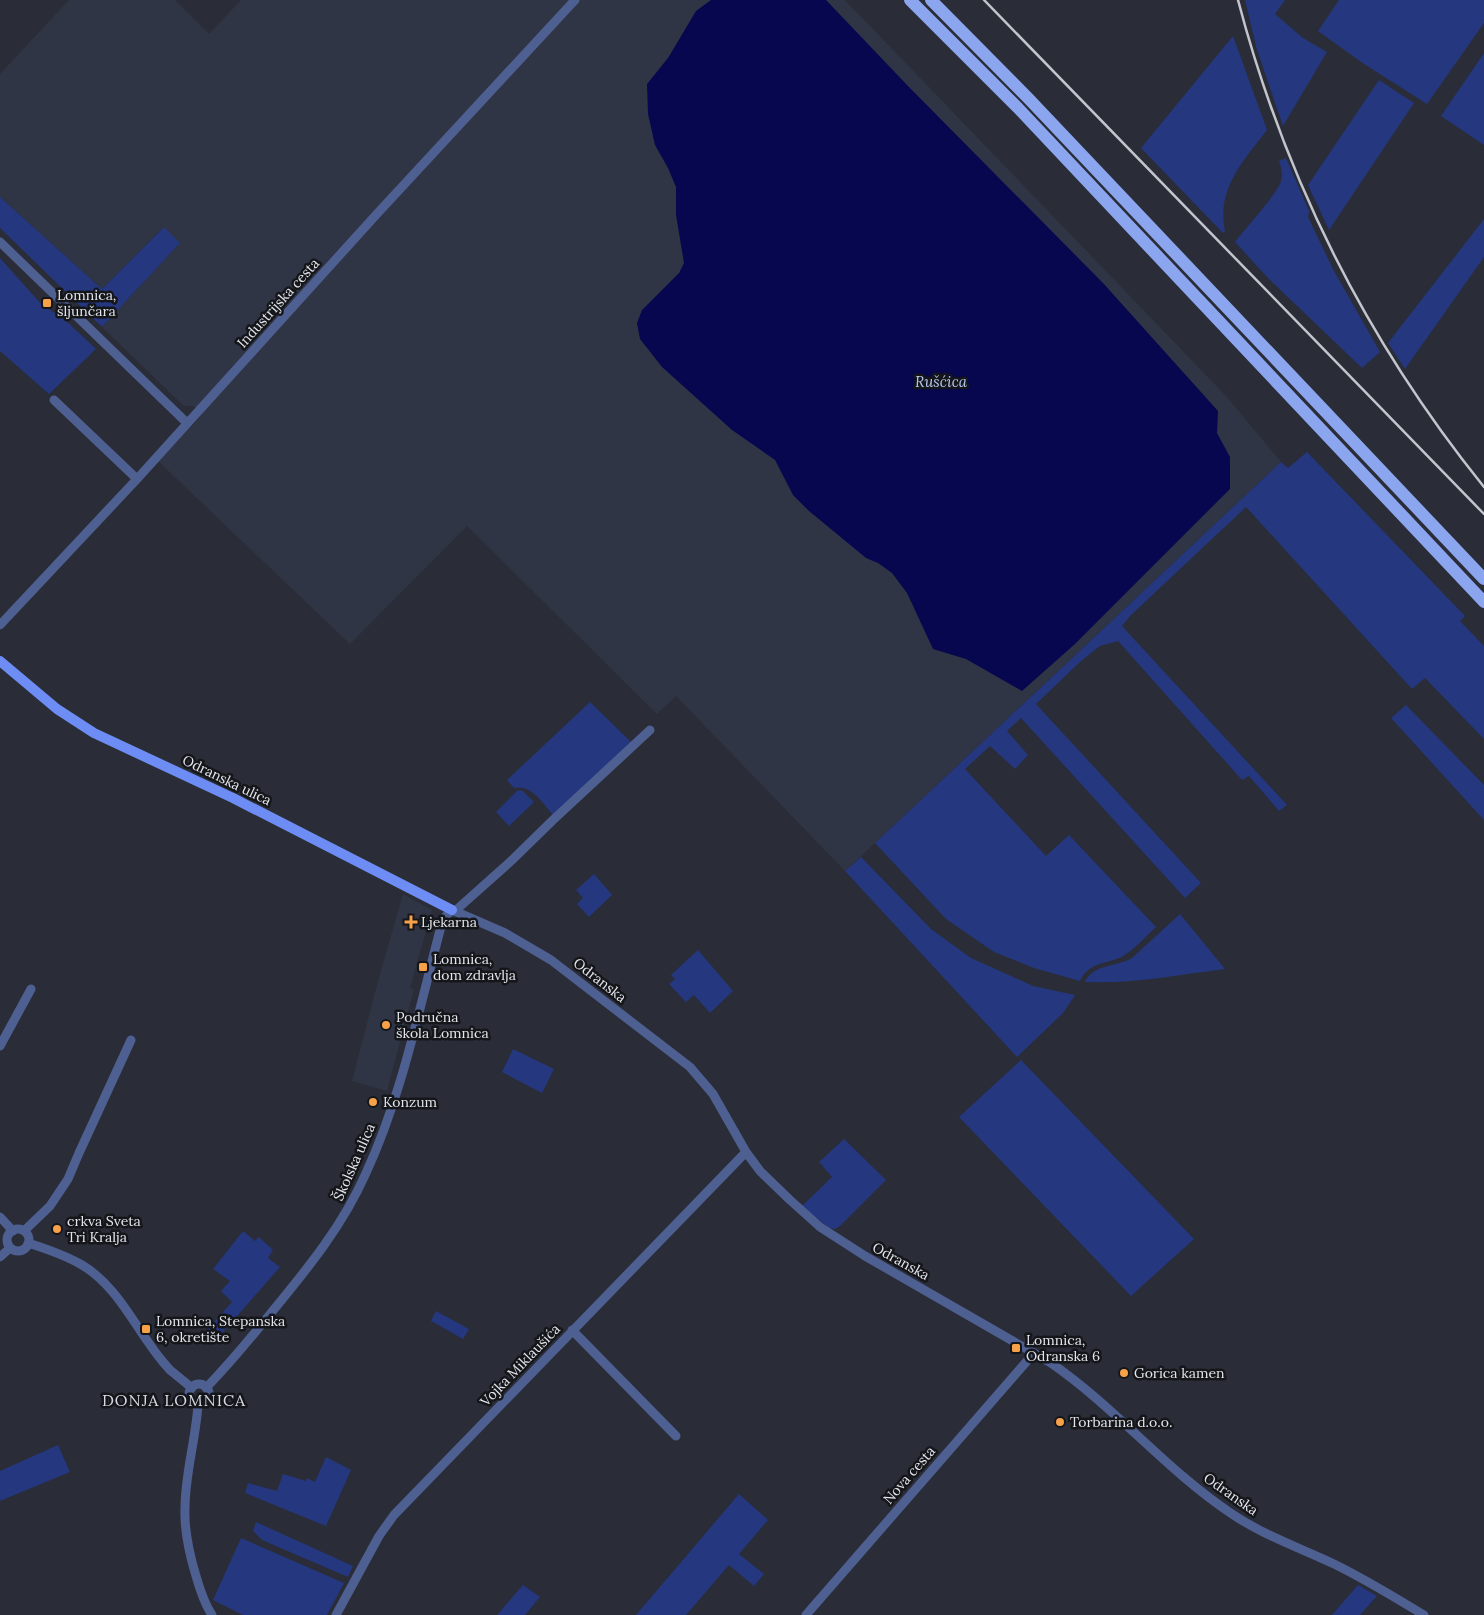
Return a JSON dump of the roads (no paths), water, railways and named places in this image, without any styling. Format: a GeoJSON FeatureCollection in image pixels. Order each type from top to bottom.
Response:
{"type":"FeatureCollection","features":[{"type":"Feature","properties":{"kind":"highway"},"geometry":{"type":"LineString","coordinates":[[910,0],[1018,108],[1484,602]]}},
{"type":"Feature","properties":{"kind":"highway"},"geometry":{"type":"LineString","coordinates":[[932,0],[1028,98],[1484,579]]}},
{"type":"Feature","properties":{"kind":"main road","name":"Odranska ulica"},"geometry":{"type":"LineString","coordinates":[[0,661],[42,698],[94,733],[233,798],[454,910]]}},
{"type":"Feature","properties":{"kind":"street","name":"Industrijska cesta"},"geometry":{"type":"LineString","coordinates":[[0,625],[137,479],[375,216],[575,0]]}},
{"type":"Feature","properties":{"kind":"street"},"geometry":{"type":"LineString","coordinates":[[0,242],[187,423]]}},
{"type":"Feature","properties":{"kind":"street"},"geometry":{"type":"LineString","coordinates":[[54,400],[137,479]]}},
{"type":"Feature","properties":{"kind":"street","name":"Školska ulica"},"geometry":{"type":"LineString","coordinates":[[192,1388],[190,1398],[198,1404],[204,1403],[209,1394],[206,1388],[226,1368],[316,1258],[349,1207],[366,1173],[385,1127],[409,1048],[443,919],[511,861],[650,730]]}},
{"type":"Feature","properties":{"kind":"street","name":"Odranska"},"geometry":{"type":"LineString","coordinates":[[454,910],[505,933],[551,960],[698,1074],[713,1094],[746,1152],[774,1185],[831,1235],[1034,1353],[1081,1384],[1181,1475],[1247,1524],[1336,1565],[1424,1615]]}},
{"type":"Feature","properties":{"kind":"street"},"geometry":{"type":"LineString","coordinates":[[0,1046],[31,989]]}},
{"type":"Feature","properties":{"kind":"street"},"geometry":{"type":"LineString","coordinates":[[10,1248],[8,1236],[13,1231],[24,1231],[50,1206],[68,1180],[101,1102],[131,1040]]}},
{"type":"Feature","properties":{"kind":"street","name":"Vojka Miklaušića"},"geometry":{"type":"LineString","coordinates":[[336,1615],[389,1520],[746,1152]]}},
{"type":"Feature","properties":{"kind":"street"},"geometry":{"type":"LineString","coordinates":[[0,1217],[13,1231]]}},
{"type":"Feature","properties":{"kind":"street"},"geometry":{"type":"LineString","coordinates":[[10,1248],[22,1250],[28,1243],[28,1236],[24,1231]]}},
{"type":"Feature","properties":{"kind":"street"},"geometry":{"type":"LineString","coordinates":[[28,1243],[64,1255],[95,1274],[119,1299],[170,1370],[192,1388],[197,1385],[206,1388]]}},
{"type":"Feature","properties":{"kind":"street"},"geometry":{"type":"LineString","coordinates":[[0,1257],[10,1248]]}},
{"type":"Feature","properties":{"kind":"street"},"geometry":{"type":"LineString","coordinates":[[572,1330],[676,1436]]}},
{"type":"Feature","properties":{"kind":"street","name":"Nova cesta"},"geometry":{"type":"LineString","coordinates":[[806,1615],[1034,1353]]}},
{"type":"Feature","properties":{"kind":"street","name":"Školska ulica"},"geometry":{"type":"LineString","coordinates":[[198,1404],[187,1480],[185,1521],[188,1546],[194,1570],[203,1599],[212,1615]]}},
{"type":"Feature","properties":{"kind":"water","name":"Rušćica"},"geometry":{"type":"Polygon","coordinates":[[[711,0],[826,0],[908,86],[1103,283],[1218,411],[1217,433],[1230,457],[1230,489],[1075,644],[1022,691],[966,659],[933,649],[907,593],[892,573],[878,563],[866,558],[809,511],[793,495],[775,460],[732,430],[662,367],[640,339],[637,323],[642,310],[679,273],[684,263],[676,215],[676,187],[655,145],[648,114],[647,84],[668,58],[696,11],[711,0]]]}},
{"type":"Feature","properties":{"kind":"railway"},"geometry":{"type":"LineString","coordinates":[[984,0],[1484,514]]}},
{"type":"Feature","properties":{"kind":"railway"},"geometry":{"type":"LineString","coordinates":[[1238,0],[1257,66],[1280,131],[1306,195],[1335,257],[1403,375],[1442,432],[1484,487]]}},
{"type":"Feature","properties":{"kind":"place","name":"Lomnica, šljunčara"},"geometry":{"type":"Point","coordinates":[47,303]}},
{"type":"Feature","properties":{"kind":"place","name":"Ljekarna"},"geometry":{"type":"Point","coordinates":[411,922]}},
{"type":"Feature","properties":{"kind":"place","name":"Lomnica, dom zdravlja"},"geometry":{"type":"Point","coordinates":[423,967]}},
{"type":"Feature","properties":{"kind":"place","name":"Područna škola Lomnica"},"geometry":{"type":"Point","coordinates":[386,1025]}},
{"type":"Feature","properties":{"kind":"place","name":"Konzum"},"geometry":{"type":"Point","coordinates":[373,1102]}},
{"type":"Feature","properties":{"kind":"place","name":"crkva Sveta Tri Kralja"},"geometry":{"type":"Point","coordinates":[57,1229]}},
{"type":"Feature","properties":{"kind":"place","name":"Lomnica, Stepanska 6, okretište"},"geometry":{"type":"Point","coordinates":[146,1329]}},
{"type":"Feature","properties":{"kind":"place","name":"Lomnica, Odranska 6"},"geometry":{"type":"Point","coordinates":[1016,1348]}},
{"type":"Feature","properties":{"kind":"place","name":"Gorica kamen"},"geometry":{"type":"Point","coordinates":[1124,1373]}},
{"type":"Feature","properties":{"kind":"place","name":"Torbarina d.o.o."},"geometry":{"type":"Point","coordinates":[1060,1422]}},
{"type":"Feature","properties":{"kind":"district","name":"DONJA LOMNICA"},"geometry":{"type":"Point","coordinates":[174,1400]}}]}
